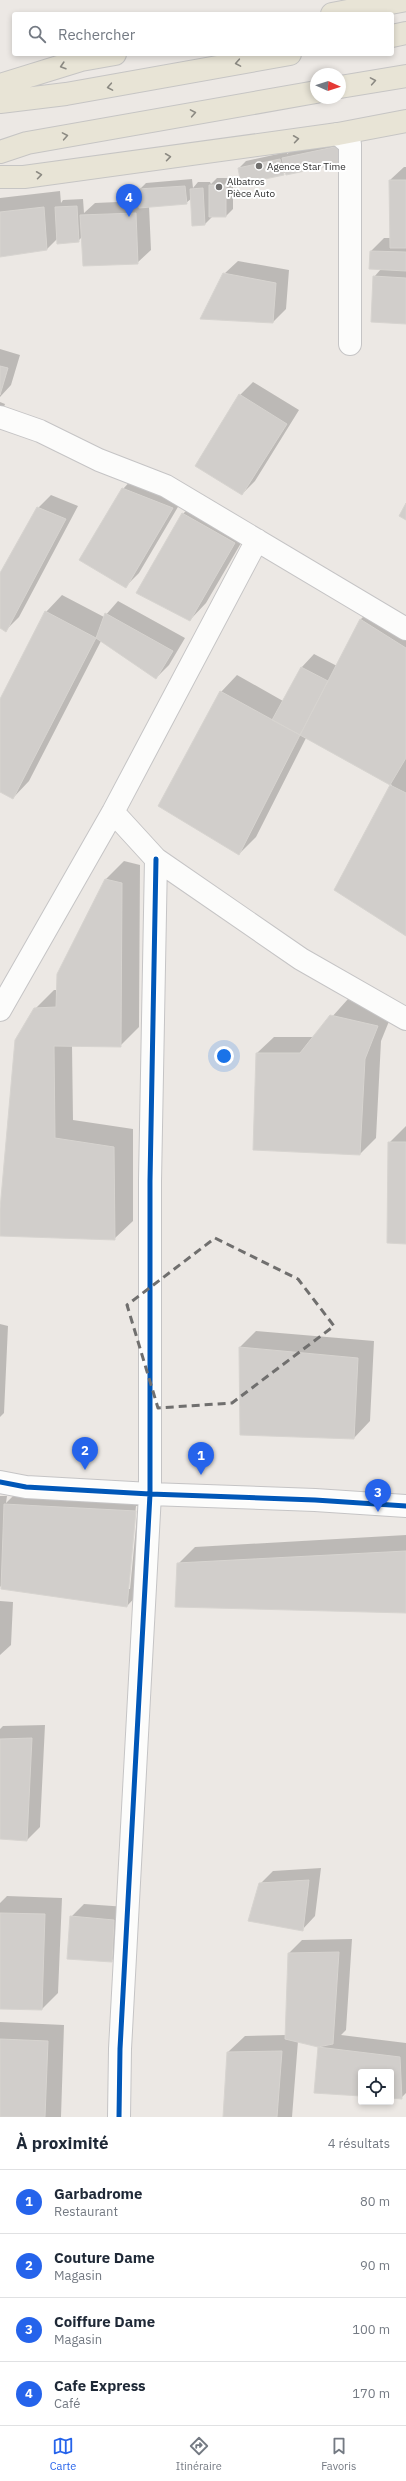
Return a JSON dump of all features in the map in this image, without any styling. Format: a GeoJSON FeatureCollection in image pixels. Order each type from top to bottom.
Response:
{"type":"FeatureCollection","features":[{"type":"Feature","properties":{"kind":"main road"},"geometry":{"type":"LineString","coordinates":[[343,12],[406,0]]}},
{"type":"Feature","properties":{"kind":"main road"},"geometry":{"type":"LineString","coordinates":[[394,36],[406,33]]}},
{"type":"Feature","properties":{"kind":"main road"},"geometry":{"type":"LineString","coordinates":[[0,85],[81,60],[104,56]]}},
{"type":"Feature","properties":{"kind":"main road"},"geometry":{"type":"LineString","coordinates":[[0,102],[66,94],[279,56]]}},
{"type":"Feature","properties":{"kind":"main road"},"geometry":{"type":"LineString","coordinates":[[346,86],[406,76]]}},
{"type":"Feature","properties":{"kind":"main road"},"geometry":{"type":"LineString","coordinates":[[0,152],[27,143],[310,93]]}},
{"type":"Feature","properties":{"kind":"main road"},"geometry":{"type":"LineString","coordinates":[[0,178],[24,177],[338,134],[406,121]]}},
{"type":"Feature","properties":{"kind":"street"},"geometry":{"type":"LineString","coordinates":[[338,134],[350,144],[350,344]]}},
{"type":"Feature","properties":{"kind":"street"},"geometry":{"type":"LineString","coordinates":[[0,417],[40,431],[99,460],[166,486],[406,629]]}},
{"type":"Feature","properties":{"kind":"street"},"geometry":{"type":"LineString","coordinates":[[0,1010],[112,812],[257,540]]}},
{"type":"Feature","properties":{"kind":"street"},"geometry":{"type":"LineString","coordinates":[[112,812],[156,858],[301,959],[406,1019]]}},
{"type":"Feature","properties":{"kind":"street"},"geometry":{"type":"LineString","coordinates":[[119,2117],[120,2049],[150,1494],[150,1181],[156,949],[156,858]]}},
{"type":"Feature","properties":{"kind":"street"},"geometry":{"type":"LineString","coordinates":[[0,1482],[26,1487],[150,1494],[315,1500],[406,1506]]}},
{"type":"Feature","properties":{"kind":"highlighted area"},"geometry":{"type":"Polygon","coordinates":[[[215,1238],[298,1279],[334,1326],[232,1403],[158,1408],[127,1305],[215,1238]]]}},
{"type":"Feature","properties":{"kind":"building"},"geometry":{"type":"Polygon","coordinates":[[[339,146],[343,163],[286,175],[282,158],[339,146]]]}},
{"type":"Feature","properties":{"kind":"building"},"geometry":{"type":"Polygon","coordinates":[[[280,159],[284,175],[241,184],[238,168],[280,159]]]}},
{"type":"Feature","properties":{"kind":"building"},"geometry":{"type":"Polygon","coordinates":[[[389,180],[406,180],[406,248],[390,248],[389,180]]]}},
{"type":"Feature","properties":{"kind":"building"},"geometry":{"type":"Polygon","coordinates":[[[209,185],[226,185],[226,217],[209,217],[209,185]]]}},
{"type":"Feature","properties":{"kind":"building"},"geometry":{"type":"Polygon","coordinates":[[[185,186],[187,204],[139,208],[138,189],[185,186]]]}},
{"type":"Feature","properties":{"kind":"building"},"geometry":{"type":"Polygon","coordinates":[[[203,188],[205,225],[192,226],[190,189],[203,188]]]}},
{"type":"Feature","properties":{"kind":"building"},"geometry":{"type":"Polygon","coordinates":[[[77,206],[79,242],[57,244],[55,207],[77,206]]]}},
{"type":"Feature","properties":{"kind":"building"},"geometry":{"type":"Polygon","coordinates":[[[44,207],[47,250],[0,257],[0,212],[44,207]]]}},
{"type":"Feature","properties":{"kind":"building"},"geometry":{"type":"Polygon","coordinates":[[[136,213],[138,264],[83,266],[80,215],[136,213]]]}},
{"type":"Feature","properties":{"kind":"building"},"geometry":{"type":"Polygon","coordinates":[[[370,251],[406,252],[406,271],[369,269],[370,251]]]}},
{"type":"Feature","properties":{"kind":"building"},"geometry":{"type":"Polygon","coordinates":[[[223,273],[276,283],[273,323],[200,319],[223,273]]]}},
{"type":"Feature","properties":{"kind":"building"},"geometry":{"type":"Polygon","coordinates":[[[373,276],[406,278],[406,324],[371,322],[373,276]]]}},
{"type":"Feature","properties":{"kind":"building"},"geometry":{"type":"Polygon","coordinates":[[[0,366],[8,368],[0,395],[0,366]]]}},
{"type":"Feature","properties":{"kind":"building"},"geometry":{"type":"Polygon","coordinates":[[[239,394],[287,424],[242,495],[195,466],[239,394]]]}},
{"type":"Feature","properties":{"kind":"building"},"geometry":{"type":"Polygon","coordinates":[[[122,488],[173,508],[126,588],[79,560],[122,488]]]}},
{"type":"Feature","properties":{"kind":"building"},"geometry":{"type":"Polygon","coordinates":[[[406,503],[406,520],[399,516],[406,503]]]}},
{"type":"Feature","properties":{"kind":"building"},"geometry":{"type":"Polygon","coordinates":[[[37,507],[66,519],[6,632],[0,628],[0,573],[37,507]]]}},
{"type":"Feature","properties":{"kind":"building"},"geometry":{"type":"Polygon","coordinates":[[[182,513],[235,543],[190,621],[136,593],[182,513]]]}},
{"type":"Feature","properties":{"kind":"building"},"geometry":{"type":"Polygon","coordinates":[[[45,611],[96,638],[13,799],[0,792],[0,699],[45,611]]]}},
{"type":"Feature","properties":{"kind":"building"},"geometry":{"type":"Polygon","coordinates":[[[105,613],[173,651],[156,679],[96,638],[105,613]]]}},
{"type":"Feature","properties":{"kind":"building"},"geometry":{"type":"Polygon","coordinates":[[[360,619],[406,648],[406,758],[390,785],[300,735],[360,619]]]}},
{"type":"Feature","properties":{"kind":"building"},"geometry":{"type":"Polygon","coordinates":[[[301,667],[328,681],[300,735],[272,720],[301,667]]]}},
{"type":"Feature","properties":{"kind":"building"},"geometry":{"type":"Polygon","coordinates":[[[220,691],[300,735],[239,855],[158,806],[220,691]]]}},
{"type":"Feature","properties":{"kind":"building"},"geometry":{"type":"Polygon","coordinates":[[[390,785],[406,793],[406,936],[334,890],[390,785]]]}},
{"type":"Feature","properties":{"kind":"building"},"geometry":{"type":"Polygon","coordinates":[[[105,879],[122,883],[121,1047],[54,1046],[55,1138],[114,1147],[115,1240],[0,1236],[0,1209],[15,1040],[34,1008],[56,1007],[57,974],[105,879]]]}},
{"type":"Feature","properties":{"kind":"building"},"geometry":{"type":"Polygon","coordinates":[[[330,1015],[378,1026],[365,1059],[360,1155],[253,1150],[256,1053],[300,1053],[330,1015]]]}},
{"type":"Feature","properties":{"kind":"building"},"geometry":{"type":"Polygon","coordinates":[[[388,1142],[406,1142],[406,1244],[387,1243],[388,1142]]]}},
{"type":"Feature","properties":{"kind":"building"},"geometry":{"type":"Polygon","coordinates":[[[239,1347],[358,1358],[354,1439],[240,1435],[239,1347]]]}},
{"type":"Feature","properties":{"kind":"building"},"geometry":{"type":"Polygon","coordinates":[[[4,1504],[136,1511],[127,1607],[1,1589],[4,1504]]]}},
{"type":"Feature","properties":{"kind":"building"},"geometry":{"type":"Polygon","coordinates":[[[406,1551],[406,1613],[175,1607],[177,1563],[406,1551]]]}},
{"type":"Feature","properties":{"kind":"building"},"geometry":{"type":"Polygon","coordinates":[[[32,1738],[27,1841],[0,1839],[0,1739],[32,1738]]]}},
{"type":"Feature","properties":{"kind":"building"},"geometry":{"type":"Polygon","coordinates":[[[309,1880],[303,1931],[248,1921],[259,1883],[309,1880]]]}},
{"type":"Feature","properties":{"kind":"building"},"geometry":{"type":"Polygon","coordinates":[[[0,1913],[45,1914],[42,2010],[0,2009],[0,1913]]]}},
{"type":"Feature","properties":{"kind":"building"},"geometry":{"type":"Polygon","coordinates":[[[70,1916],[114,1920],[112,1962],[67,1959],[70,1916]]]}},
{"type":"Feature","properties":{"kind":"building"},"geometry":{"type":"Polygon","coordinates":[[[339,1952],[333,2044],[318,2047],[285,2039],[288,1953],[339,1952]]]}},
{"type":"Feature","properties":{"kind":"building"},"geometry":{"type":"Polygon","coordinates":[[[0,2039],[48,2041],[45,2117],[0,2117],[0,2039]]]}},
{"type":"Feature","properties":{"kind":"building"},"geometry":{"type":"Polygon","coordinates":[[[318,2047],[400,2057],[402,2099],[394,2098],[394,2069],[358,2069],[358,2096],[314,2093],[318,2047]]]}},
{"type":"Feature","properties":{"kind":"building"},"geometry":{"type":"Polygon","coordinates":[[[282,2051],[277,2117],[223,2117],[227,2052],[282,2051]]]}},
{"type":"Feature","properties":{"kind":"cycle path"},"geometry":{"type":"LineString","coordinates":[[156,859],[150,1181],[150,1494],[315,1500],[406,1506]]}},
{"type":"Feature","properties":{"kind":"cycle path"},"geometry":{"type":"LineString","coordinates":[[0,1482],[26,1487],[150,1494],[120,2049],[119,2117]]}},
{"type":"Feature","properties":{"kind":"place","name":"Agence Star Time"},"geometry":{"type":"Point","coordinates":[259,166]}},
{"type":"Feature","properties":{"kind":"place","name":"Albatros Pièce Auto"},"geometry":{"type":"Point","coordinates":[219,187]}},
{"type":"Feature","properties":{"kind":"place","name":"Cafe Express"},"geometry":{"type":"Point","coordinates":[129,217]}},
{"type":"Feature","properties":{"kind":"place","name":"Couture Dame"},"geometry":{"type":"Point","coordinates":[85,1470]}},
{"type":"Feature","properties":{"kind":"place","name":"Garbadrome"},"geometry":{"type":"Point","coordinates":[201,1475]}},
{"type":"Feature","properties":{"kind":"place","name":"Coiffure Dame"},"geometry":{"type":"Point","coordinates":[378,1512]}}]}
